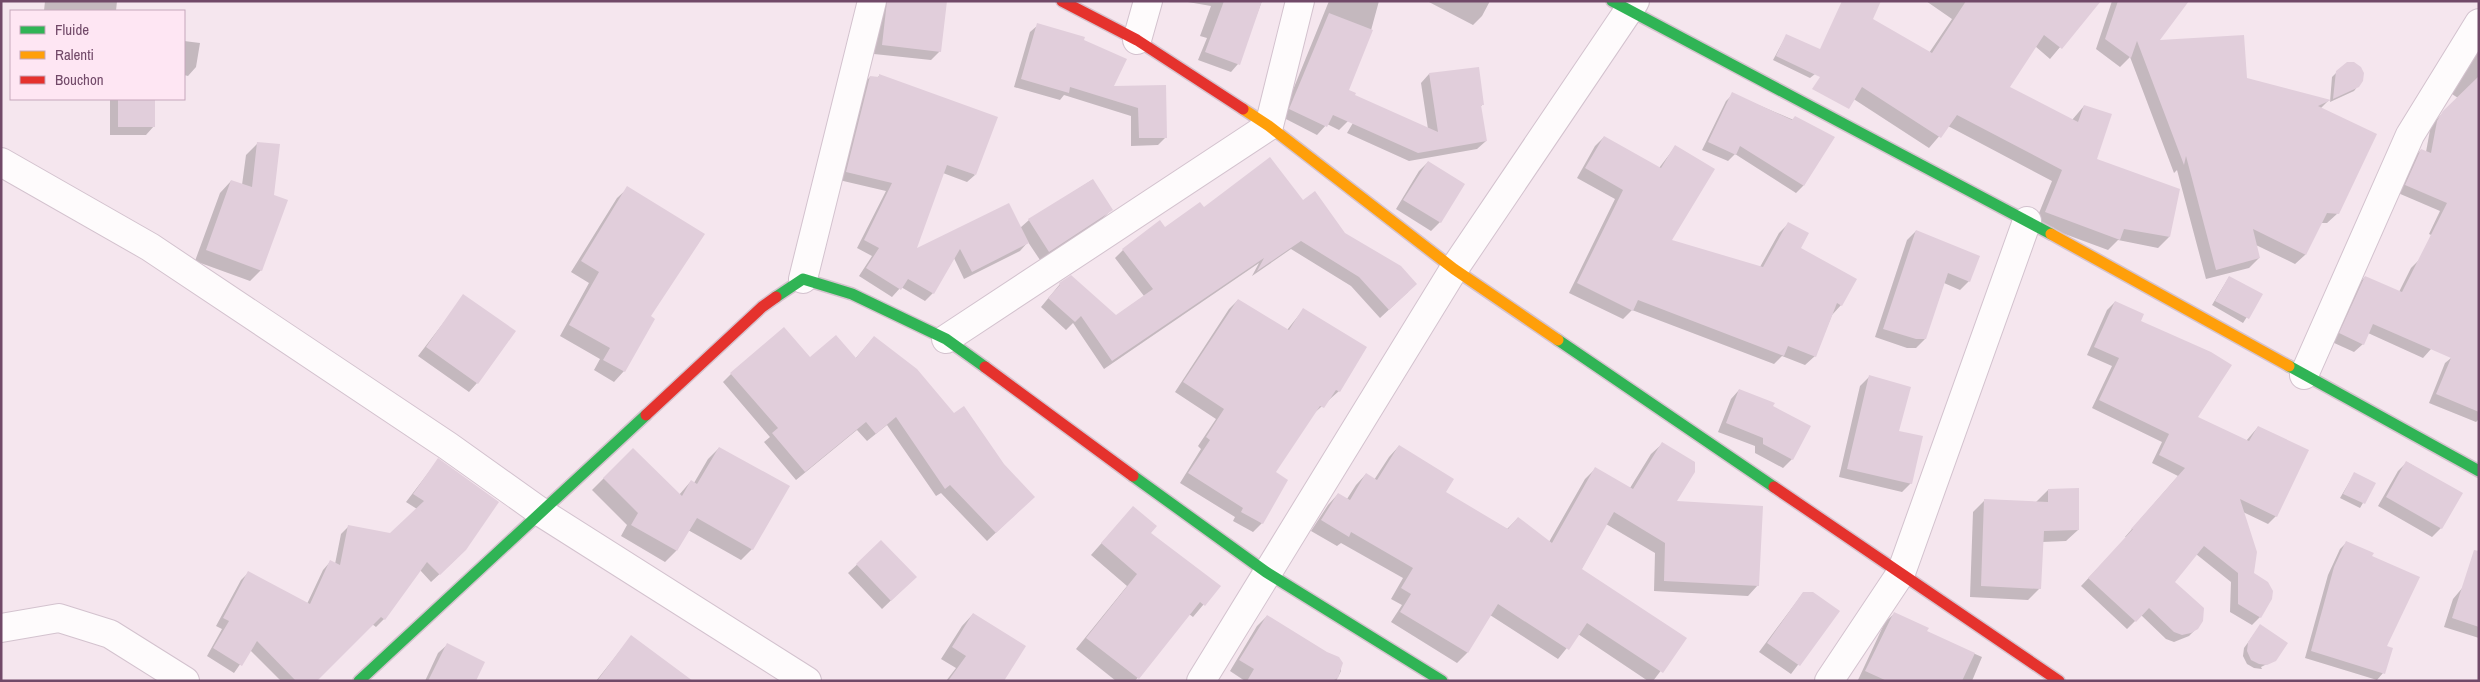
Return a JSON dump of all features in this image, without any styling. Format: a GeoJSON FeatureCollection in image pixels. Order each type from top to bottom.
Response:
{"type":"FeatureCollection","features":[{"type":"Feature","properties":{"kind":"street"},"geometry":{"type":"LineString","coordinates":[[359,681],[762,307],[804,279],[872,1]]}},
{"type":"Feature","properties":{"kind":"street"},"geometry":{"type":"LineString","coordinates":[[1062,1],[1137,40],[1269,126],[1454,269],[2059,681]]}},
{"type":"Feature","properties":{"kind":"street"},"geometry":{"type":"LineString","coordinates":[[1137,40],[1148,1]]}},
{"type":"Feature","properties":{"kind":"street"},"geometry":{"type":"LineString","coordinates":[[946,339],[1269,126],[1300,1]]}},
{"type":"Feature","properties":{"kind":"street"},"geometry":{"type":"LineString","coordinates":[[1201,681],[1266,572],[1454,269],[1625,4],[2027,221],[2304,376],[2479,471]]}},
{"type":"Feature","properties":{"kind":"street"},"geometry":{"type":"LineString","coordinates":[[2304,376],[2410,135],[2479,23]]}},
{"type":"Feature","properties":{"kind":"street"},"geometry":{"type":"LineString","coordinates":[[1,162],[150,247],[439,440],[542,513],[807,681]]}},
{"type":"Feature","properties":{"kind":"street"},"geometry":{"type":"LineString","coordinates":[[1830,681],[1901,573],[2027,221]]}},
{"type":"Feature","properties":{"kind":"street"},"geometry":{"type":"LineString","coordinates":[[804,279],[852,294],[946,339],[1266,572],[1442,681]]}},
{"type":"Feature","properties":{"kind":"street"},"geometry":{"type":"LineString","coordinates":[[1,628],[59,618],[110,634],[186,681]]}},
{"type":"Feature","properties":{"kind":"building"},"geometry":{"type":"Polygon","coordinates":[[[887,1],[947,1],[941,52],[882,45],[887,1]]]}},
{"type":"Feature","properties":{"kind":"building"},"geometry":{"type":"Polygon","coordinates":[[[1224,1],[1262,1],[1240,65],[1205,52],[1224,1]]]}},
{"type":"Feature","properties":{"kind":"building"},"geometry":{"type":"Polygon","coordinates":[[[1842,1],[1881,1],[1873,19],[1932,53],[1966,1],[2101,1],[2062,49],[2044,35],[2010,87],[2078,122],[2084,105],[2112,114],[2097,159],[2180,189],[2170,237],[2124,229],[2120,240],[2045,212],[2062,170],[1957,115],[1941,138],[1862,87],[1849,109],[1812,89],[1820,77],[1776,56],[1786,34],[1820,49],[1842,1]]]}},
{"type":"Feature","properties":{"kind":"building"},"geometry":{"type":"Polygon","coordinates":[[[2118,1],[2189,1],[2160,40],[2244,35],[2247,78],[2331,100],[2318,106],[2377,134],[2339,214],[2327,213],[2306,255],[2253,229],[2260,258],[2216,270],[2186,156],[2184,165],[2137,41],[2131,58],[2105,39],[2118,1]]]}},
{"type":"Feature","properties":{"kind":"building"},"geometry":{"type":"Polygon","coordinates":[[[1329,13],[1373,30],[1349,90],[1356,93],[1355,95],[1438,132],[1429,73],[1479,67],[1484,105],[1481,105],[1487,141],[1418,153],[1333,115],[1327,127],[1289,109],[1329,13]]]}},
{"type":"Feature","properties":{"kind":"building"},"geometry":{"type":"Polygon","coordinates":[[[1037,23],[1085,37],[1084,40],[1127,59],[1114,86],[1166,85],[1167,138],[1139,138],[1138,108],[1070,87],[1069,93],[1021,79],[1037,23]]]}},
{"type":"Feature","properties":{"kind":"building"},"geometry":{"type":"Polygon","coordinates":[[[2347,62],[2354,62],[2361,67],[2364,73],[2363,81],[2359,87],[2333,99],[2336,71],[2347,62]]]}},
{"type":"Feature","properties":{"kind":"building"},"geometry":{"type":"Polygon","coordinates":[[[879,74],[998,117],[976,175],[947,165],[917,248],[1009,203],[1029,243],[972,272],[960,249],[934,294],[908,279],[901,290],[866,268],[879,248],[864,240],[892,183],[846,172],[870,76],[879,77],[879,74]]]}},
{"type":"Feature","properties":{"kind":"building"},"geometry":{"type":"Polygon","coordinates":[[[2479,76],[2479,412],[2436,394],[2451,358],[2373,324],[2364,345],[2339,333],[2365,276],[2402,292],[2447,203],[2405,185],[2421,149],[2431,153],[2437,121],[2443,111],[2479,76]]]}},
{"type":"Feature","properties":{"kind":"building"},"geometry":{"type":"Polygon","coordinates":[[[1732,92],[1792,120],[1795,116],[1835,137],[1804,186],[1740,146],[1736,155],[1708,142],[1732,92]]]}},
{"type":"Feature","properties":{"kind":"building"},"geometry":{"type":"Polygon","coordinates":[[[118,100],[155,100],[155,127],[118,127],[118,100]]]}},
{"type":"Feature","properties":{"kind":"building"},"geometry":{"type":"Polygon","coordinates":[[[1604,136],[1661,168],[1675,145],[1715,169],[1672,240],[1763,267],[1788,222],[1809,233],[1801,248],[1857,279],[1842,306],[1837,303],[1816,357],[1788,346],[1784,356],[1638,300],[1633,311],[1577,283],[1623,190],[1585,168],[1604,136]]]}},
{"type":"Feature","properties":{"kind":"building"},"geometry":{"type":"Polygon","coordinates":[[[257,142],[280,144],[274,195],[288,200],[262,271],[206,250],[231,180],[252,187],[257,142]]]}},
{"type":"Feature","properties":{"kind":"building"},"geometry":{"type":"Polygon","coordinates":[[[1270,157],[1303,200],[1315,191],[1345,233],[1401,266],[1417,284],[1389,310],[1359,277],[1301,241],[1257,271],[1264,258],[1112,361],[1081,316],[1075,322],[1048,298],[1060,285],[1059,283],[1071,275],[1116,315],[1153,289],[1122,249],[1160,220],[1165,227],[1200,202],[1204,207],[1270,157]]]}},
{"type":"Feature","properties":{"kind":"building"},"geometry":{"type":"Polygon","coordinates":[[[1428,161],[1465,184],[1441,223],[1403,200],[1428,161]]]}},
{"type":"Feature","properties":{"kind":"building"},"geometry":{"type":"Polygon","coordinates":[[[1093,179],[1113,210],[1049,252],[1028,219],[1093,179]]]}},
{"type":"Feature","properties":{"kind":"building"},"geometry":{"type":"Polygon","coordinates":[[[627,186],[705,234],[651,316],[655,319],[625,372],[603,360],[610,348],[569,325],[599,272],[581,261],[627,186]]]}},
{"type":"Feature","properties":{"kind":"building"},"geometry":{"type":"Polygon","coordinates":[[[1916,230],[1980,256],[1970,282],[1948,273],[1926,339],[1916,339],[1883,329],[1916,230]]]}},
{"type":"Feature","properties":{"kind":"building"},"geometry":{"type":"Polygon","coordinates":[[[2229,276],[2263,294],[2249,319],[2215,301],[2229,276]]]}},
{"type":"Feature","properties":{"kind":"building"},"geometry":{"type":"Polygon","coordinates":[[[463,294],[516,331],[478,384],[426,347],[463,294]]]}},
{"type":"Feature","properties":{"kind":"building"},"geometry":{"type":"Polygon","coordinates":[[[1238,299],[1289,330],[1303,308],[1367,347],[1340,392],[1336,390],[1324,408],[1320,406],[1276,472],[1288,480],[1263,524],[1241,512],[1243,508],[1188,473],[1210,440],[1206,437],[1224,409],[1183,382],[1238,299]]]}},
{"type":"Feature","properties":{"kind":"building"},"geometry":{"type":"Polygon","coordinates":[[[2115,301],[2144,314],[2141,321],[2211,352],[2232,365],[2198,417],[2249,441],[2258,426],[2309,450],[2277,517],[2240,499],[2257,552],[2254,573],[2268,582],[2273,591],[2272,599],[2261,618],[2238,604],[2238,573],[2204,546],[2175,582],[2204,608],[2203,621],[2198,629],[2191,633],[2182,635],[2174,632],[2149,608],[2136,622],[2088,578],[2185,468],[2159,455],[2169,434],[2099,400],[2119,358],[2094,347],[2115,301]]]}},
{"type":"Feature","properties":{"kind":"building"},"geometry":{"type":"Polygon","coordinates":[[[784,327],[810,357],[836,335],[856,358],[874,336],[917,369],[954,413],[964,406],[1004,464],[1035,497],[996,533],[950,485],[945,489],[896,417],[876,434],[866,422],[805,472],[772,433],[778,428],[730,373],[784,327]]]}},
{"type":"Feature","properties":{"kind":"building"},"geometry":{"type":"Polygon","coordinates":[[[1869,375],[1911,387],[1899,431],[1923,436],[1912,484],[1847,469],[1869,375]]]}},
{"type":"Feature","properties":{"kind":"building"},"geometry":{"type":"Polygon","coordinates":[[[1739,389],[1775,403],[1773,406],[1811,426],[1793,460],[1763,444],[1763,438],[1726,423],[1739,389]]]}},
{"type":"Feature","properties":{"kind":"building"},"geometry":{"type":"Polygon","coordinates":[[[1662,442],[1695,462],[1695,472],[1677,501],[1763,506],[1759,586],[1664,581],[1665,543],[1614,512],[1582,569],[1687,638],[1663,673],[1587,623],[1569,650],[1498,604],[1468,653],[1400,612],[1411,594],[1401,588],[1413,568],[1351,532],[1349,537],[1321,520],[1338,493],[1350,500],[1366,473],[1377,480],[1399,445],[1454,479],[1446,492],[1508,529],[1518,517],[1552,543],[1595,467],[1633,489],[1662,442]]]}},
{"type":"Feature","properties":{"kind":"building"},"geometry":{"type":"Polygon","coordinates":[[[719,447],[790,486],[753,550],[697,518],[677,551],[631,525],[638,513],[603,478],[633,448],[682,496],[691,480],[697,484],[719,447]]]}},
{"type":"Feature","properties":{"kind":"building"},"geometry":{"type":"Polygon","coordinates":[[[438,458],[499,502],[466,550],[440,575],[427,562],[385,620],[381,617],[317,681],[296,681],[257,641],[242,666],[213,648],[229,621],[223,618],[248,571],[310,604],[330,560],[340,565],[348,525],[390,533],[424,501],[413,494],[438,458]]]}},
{"type":"Feature","properties":{"kind":"building"},"geometry":{"type":"Polygon","coordinates":[[[2406,461],[2463,493],[2442,529],[2386,497],[2406,461]]]}},
{"type":"Feature","properties":{"kind":"building"},"geometry":{"type":"Polygon","coordinates":[[[2354,472],[2376,483],[2365,504],[2343,494],[2354,472]]]}},
{"type":"Feature","properties":{"kind":"building"},"geometry":{"type":"Polygon","coordinates":[[[2079,488],[2079,530],[2044,531],[2041,589],[1981,586],[1984,499],[2048,502],[2048,489],[2079,488]]]}},
{"type":"Feature","properties":{"kind":"building"},"geometry":{"type":"Polygon","coordinates":[[[1133,506],[1157,526],[1151,533],[1221,586],[1205,606],[1200,602],[1139,679],[1086,638],[1137,574],[1101,543],[1133,506]]]}},
{"type":"Feature","properties":{"kind":"building"},"geometry":{"type":"Polygon","coordinates":[[[881,540],[917,577],[891,601],[856,564],[881,540]]]}},
{"type":"Feature","properties":{"kind":"building"},"geometry":{"type":"Polygon","coordinates":[[[2346,541],[2374,553],[2372,556],[2420,577],[2387,646],[2393,648],[2385,674],[2311,651],[2334,567],[2346,541]]]}},
{"type":"Feature","properties":{"kind":"building"},"geometry":{"type":"Polygon","coordinates":[[[2474,550],[2479,551],[2479,627],[2452,618],[2474,550]]]}},
{"type":"Feature","properties":{"kind":"building"},"geometry":{"type":"Polygon","coordinates":[[[1803,592],[1813,592],[1840,611],[1800,666],[1767,643],[1803,592]]]}},
{"type":"Feature","properties":{"kind":"building"},"geometry":{"type":"Polygon","coordinates":[[[1894,612],[1929,628],[1927,631],[1975,653],[1962,681],[1887,681],[1865,671],[1894,612]]]}},
{"type":"Feature","properties":{"kind":"building"},"geometry":{"type":"Polygon","coordinates":[[[973,613],[1026,646],[1004,681],[948,681],[966,656],[952,647],[973,613]]]}},
{"type":"Feature","properties":{"kind":"building"},"geometry":{"type":"Polygon","coordinates":[[[1267,615],[1327,652],[1339,657],[1343,663],[1338,678],[1332,681],[1247,681],[1254,669],[1239,660],[1267,615]]]}},
{"type":"Feature","properties":{"kind":"building"},"geometry":{"type":"Polygon","coordinates":[[[2260,624],[2288,643],[2276,661],[2267,665],[2251,660],[2247,651],[2248,642],[2260,624]]]}},
{"type":"Feature","properties":{"kind":"building"},"geometry":{"type":"Polygon","coordinates":[[[631,635],[693,681],[597,681],[631,635]]]}},
{"type":"Feature","properties":{"kind":"building"},"geometry":{"type":"Polygon","coordinates":[[[447,643],[485,662],[476,681],[428,681],[447,643]]]}},
{"type":"Feature","properties":{"kind":"traffic: fast"},"geometry":{"type":"LineString","coordinates":[[1612,1],[2051,234]]}},
{"type":"Feature","properties":{"kind":"traffic: fast"},"geometry":{"type":"LineString","coordinates":[[776,297],[803,279],[852,294],[946,339],[985,367]]}},
{"type":"Feature","properties":{"kind":"traffic: fast"},"geometry":{"type":"LineString","coordinates":[[1558,340],[1774,487]]}},
{"type":"Feature","properties":{"kind":"traffic: fast"},"geometry":{"type":"LineString","coordinates":[[2289,366],[2479,471]]}},
{"type":"Feature","properties":{"kind":"traffic: fast"},"geometry":{"type":"LineString","coordinates":[[359,681],[646,415]]}},
{"type":"Feature","properties":{"kind":"traffic: fast"},"geometry":{"type":"LineString","coordinates":[[1133,476],[1266,572],[1442,681]]}},
{"type":"Feature","properties":{"kind":"traffic: slow"},"geometry":{"type":"LineString","coordinates":[[1243,109],[1269,126],[1454,269],[1558,340]]}},
{"type":"Feature","properties":{"kind":"traffic: slow"},"geometry":{"type":"LineString","coordinates":[[2051,234],[2289,366]]}},
{"type":"Feature","properties":{"kind":"traffic: jam"},"geometry":{"type":"LineString","coordinates":[[1062,1],[1137,40],[1243,109]]}},
{"type":"Feature","properties":{"kind":"traffic: jam"},"geometry":{"type":"LineString","coordinates":[[646,415],[762,307],[776,297]]}},
{"type":"Feature","properties":{"kind":"traffic: jam"},"geometry":{"type":"LineString","coordinates":[[985,367],[1133,476]]}},
{"type":"Feature","properties":{"kind":"traffic: jam"},"geometry":{"type":"LineString","coordinates":[[1774,487],[2059,681]]}}]}
